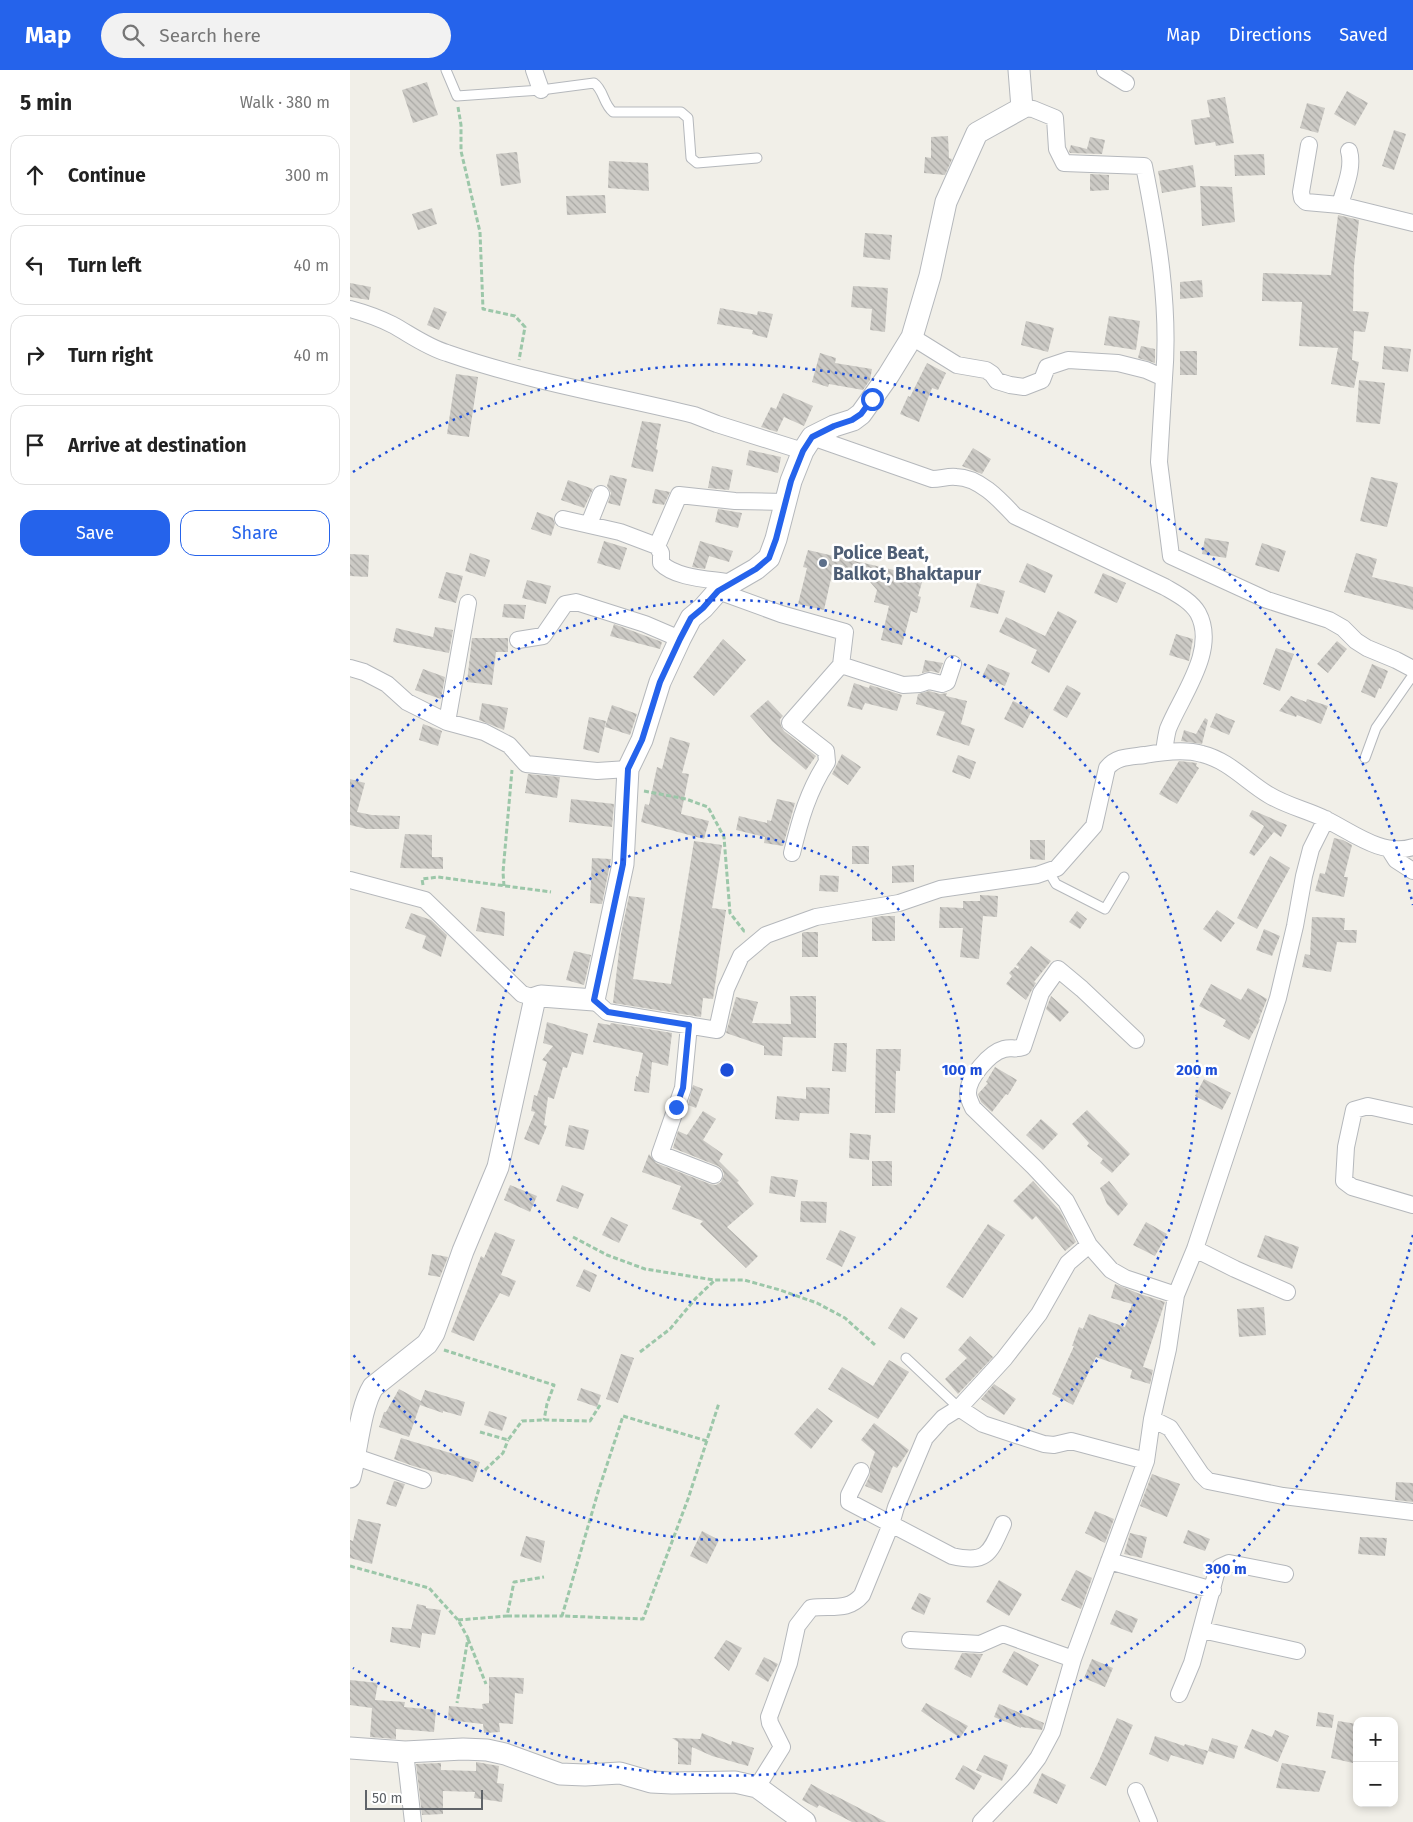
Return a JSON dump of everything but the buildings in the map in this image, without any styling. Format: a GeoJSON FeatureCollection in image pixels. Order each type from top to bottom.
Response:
{"type":"FeatureCollection","features":[{"type":"Feature","properties":{"kind":"street"},"geometry":{"type":"LineString","coordinates":[[534,70],[541,90]]}},
{"type":"Feature","properties":{"kind":"street"},"geometry":{"type":"LineString","coordinates":[[1019,70],[1022,108]]}},
{"type":"Feature","properties":{"kind":"street"},"geometry":{"type":"LineString","coordinates":[[1105,70],[1126,83]]}},
{"type":"Feature","properties":{"kind":"street"},"geometry":{"type":"LineString","coordinates":[[594,1000],[623,864],[628,778],[660,682],[680,639],[691,618],[725,587],[756,569],[769,558],[776,539],[791,481],[808,444],[834,426],[852,420],[861,414],[888,376],[912,337],[930,276],[946,202],[977,133],[1022,108],[1033,109],[1055,118],[1057,148],[1064,163],[1144,166],[1158,236],[1165,314],[1166,351],[1159,462],[1171,556],[1267,600],[1329,620],[1343,628],[1356,641],[1367,648],[1413,669]]}},
{"type":"Feature","properties":{"kind":"street"},"geometry":{"type":"LineString","coordinates":[[1309,145],[1302,186],[1302,198],[1306,202],[1340,205],[1413,223]]}},
{"type":"Feature","properties":{"kind":"street"},"geometry":{"type":"LineString","coordinates":[[1340,205],[1350,166],[1351,158],[1349,151]]}},
{"type":"Feature","properties":{"kind":"street"},"geometry":{"type":"LineString","coordinates":[[350,309],[392,324],[425,345],[447,354],[516,373],[694,415],[717,424],[808,444],[932,479],[943,480],[953,476],[972,481],[1003,504],[1014,516],[1165,587],[1186,600],[1198,612],[1204,628],[1204,644],[1197,667],[1168,730],[1164,752]]}},
{"type":"Feature","properties":{"kind":"street"},"geometry":{"type":"LineString","coordinates":[[912,337],[957,365],[986,370],[997,381],[1010,386],[1024,386],[1042,380],[1048,367],[1068,360],[1118,363],[1146,370],[1164,378]]}},
{"type":"Feature","properties":{"kind":"street"},"geometry":{"type":"LineString","coordinates":[[589,524],[601,494]]}},
{"type":"Feature","properties":{"kind":"street"},"geometry":{"type":"LineString","coordinates":[[657,546],[679,495],[735,501],[785,502]]}},
{"type":"Feature","properties":{"kind":"street"},"geometry":{"type":"LineString","coordinates":[[562,518],[620,532],[657,546],[661,553],[661,563],[668,570],[725,587],[781,614],[845,632],[841,665],[790,723],[826,751],[827,762],[816,779],[803,809],[792,853]]}},
{"type":"Feature","properties":{"kind":"street"},"geometry":{"type":"LineString","coordinates":[[518,640],[543,636],[565,604],[576,602],[646,624],[680,639]]}},
{"type":"Feature","properties":{"kind":"street"},"geometry":{"type":"LineString","coordinates":[[447,722],[468,603]]}},
{"type":"Feature","properties":{"kind":"street"},"geometry":{"type":"LineString","coordinates":[[841,665],[903,685],[920,684],[929,681],[942,684],[947,682],[953,664]]}},
{"type":"Feature","properties":{"kind":"street"},"geometry":{"type":"LineString","coordinates":[[350,668],[364,672],[387,684],[407,702],[447,722],[484,732],[509,745],[526,764],[597,771],[628,778]]}},
{"type":"Feature","properties":{"kind":"street"},"geometry":{"type":"LineString","coordinates":[[350,880],[425,900],[522,994],[535,998],[541,996],[594,1000],[608,1012],[717,1030],[726,989],[741,956],[766,935],[816,917],[899,903],[940,889],[1037,876],[1057,868],[1094,826],[1107,768],[1113,761],[1124,758],[1164,752],[1201,753],[1222,762],[1276,799],[1326,819],[1352,835],[1389,849],[1413,847]]}},
{"type":"Feature","properties":{"kind":"street"},"geometry":{"type":"LineString","coordinates":[[981,1822],[1022,1779],[1038,1758],[1052,1732],[1073,1659],[1146,1461],[1152,1419],[1168,1349],[1176,1295],[1195,1249],[1278,998],[1311,849],[1326,819]]}},
{"type":"Feature","properties":{"kind":"street"},"geometry":{"type":"LineString","coordinates":[[1389,849],[1396,860],[1413,872]]}},
{"type":"Feature","properties":{"kind":"street"},"geometry":{"type":"LineString","coordinates":[[1136,1040],[1082,989],[1058,970],[1041,993],[1023,1047],[1016,1050],[1004,1049],[989,1058],[970,1080],[968,1095],[973,1108],[1066,1201],[1089,1246],[1110,1270],[1125,1278],[1176,1295]]}},
{"type":"Feature","properties":{"kind":"street"},"geometry":{"type":"LineString","coordinates":[[423,1480],[353,1467],[366,1403],[373,1387],[427,1344],[434,1333],[463,1251],[498,1166],[535,998]]}},
{"type":"Feature","properties":{"kind":"street"},"geometry":{"type":"LineString","coordinates":[[689,1025],[683,1088],[660,1154],[714,1175]]}},
{"type":"Feature","properties":{"kind":"street"},"geometry":{"type":"LineString","coordinates":[[1413,1116],[1368,1106],[1354,1110],[1346,1147],[1344,1181],[1352,1187],[1413,1205]]}},
{"type":"Feature","properties":{"kind":"street"},"geometry":{"type":"LineString","coordinates":[[757,1787],[782,1747],[770,1724],[769,1718],[788,1663],[797,1626],[811,1608],[823,1606],[846,1607],[856,1604],[862,1595],[925,1438],[943,1418],[959,1408],[1004,1359],[1039,1314],[1068,1263],[1089,1246]]}},
{"type":"Feature","properties":{"kind":"street"},"geometry":{"type":"LineString","coordinates":[[1195,1249],[1287,1292]]}},
{"type":"Feature","properties":{"kind":"street"},"geometry":{"type":"LineString","coordinates":[[959,1408],[984,1424],[1044,1444],[1054,1445],[1071,1441],[1146,1461]]}},
{"type":"Feature","properties":{"kind":"street"},"geometry":{"type":"LineString","coordinates":[[1152,1419],[1170,1428],[1201,1474],[1208,1481],[1283,1496],[1413,1512]]}},
{"type":"Feature","properties":{"kind":"street"},"geometry":{"type":"LineString","coordinates":[[861,1472],[848,1495],[849,1502],[952,1556],[970,1560],[982,1556],[992,1548],[1003,1524]]}},
{"type":"Feature","properties":{"kind":"street"},"geometry":{"type":"LineString","coordinates":[[1109,1561],[1212,1590]]}},
{"type":"Feature","properties":{"kind":"street"},"geometry":{"type":"LineString","coordinates":[[1179,1694],[1192,1662],[1216,1574],[1220,1567],[1229,1563],[1285,1574]]}},
{"type":"Feature","properties":{"kind":"street"},"geometry":{"type":"LineString","coordinates":[[1202,1630],[1297,1651]]}},
{"type":"Feature","properties":{"kind":"street"},"geometry":{"type":"LineString","coordinates":[[910,1640],[980,1644],[1003,1634],[1073,1659]]}},
{"type":"Feature","properties":{"kind":"street"},"geometry":{"type":"LineString","coordinates":[[350,1748],[405,1752],[463,1749],[487,1750],[505,1754],[560,1774],[620,1773],[651,1782],[672,1783],[735,1782],[757,1787],[805,1822]]}},
{"type":"Feature","properties":{"kind":"street"},"geometry":{"type":"LineString","coordinates":[[405,1752],[413,1822]]}},
{"type":"Feature","properties":{"kind":"street"},"geometry":{"type":"LineString","coordinates":[[1136,1791],[1149,1822]]}},
{"type":"Feature","properties":{"kind":"lane"},"geometry":{"type":"LineString","coordinates":[[446,70],[456,96],[541,90],[594,83],[598,86],[607,107],[613,112],[681,112],[688,118],[691,158],[697,163],[757,158]]}},
{"type":"Feature","properties":{"kind":"lane"},"geometry":{"type":"LineString","coordinates":[[1365,758],[1376,728],[1413,675]]}},
{"type":"Feature","properties":{"kind":"lane"},"geometry":{"type":"LineString","coordinates":[[1049,872],[1056,884],[1105,909],[1124,877]]}},
{"type":"Feature","properties":{"kind":"lane"},"geometry":{"type":"LineString","coordinates":[[906,1358],[959,1408]]}},
{"type":"Feature","properties":{"kind":"path"},"geometry":{"type":"LineString","coordinates":[[456,96],[461,125],[460,151],[480,232],[483,309],[515,316],[525,327],[516,373]]}},
{"type":"Feature","properties":{"kind":"path"},"geometry":{"type":"LineString","coordinates":[[504,886],[503,872],[513,749]]}},
{"type":"Feature","properties":{"kind":"path"},"geometry":{"type":"LineString","coordinates":[[628,778],[708,807],[724,837],[730,914],[744,931],[766,935]]}},
{"type":"Feature","properties":{"kind":"path"},"geometry":{"type":"LineString","coordinates":[[425,900],[422,879],[438,877],[551,892]]}},
{"type":"Feature","properties":{"kind":"path"},"geometry":{"type":"LineString","coordinates":[[573,1237],[607,1255],[645,1269],[714,1280],[744,1280],[817,1303],[845,1318],[875,1345]]}},
{"type":"Feature","properties":{"kind":"path"},"geometry":{"type":"LineString","coordinates":[[640,1352],[670,1329],[714,1280]]}},
{"type":"Feature","properties":{"kind":"path"},"geometry":{"type":"LineString","coordinates":[[427,1344],[554,1385],[546,1404],[544,1420]]}},
{"type":"Feature","properties":{"kind":"path"},"geometry":{"type":"LineString","coordinates":[[485,1470],[503,1453],[508,1440],[522,1421],[590,1421],[600,1404]]}},
{"type":"Feature","properties":{"kind":"path"},"geometry":{"type":"LineString","coordinates":[[458,1620],[507,1616],[643,1619],[688,1499],[719,1404]]}},
{"type":"Feature","properties":{"kind":"path"},"geometry":{"type":"LineString","coordinates":[[562,1616],[598,1492],[623,1416],[707,1441]]}},
{"type":"Feature","properties":{"kind":"path"},"geometry":{"type":"LineString","coordinates":[[480,1432],[508,1440]]}},
{"type":"Feature","properties":{"kind":"path"},"geometry":{"type":"LineString","coordinates":[[350,1566],[429,1588],[458,1620],[468,1638],[486,1684]]}},
{"type":"Feature","properties":{"kind":"path"},"geometry":{"type":"LineString","coordinates":[[507,1616],[514,1582],[544,1577]]}},
{"type":"Feature","properties":{"kind":"path"},"geometry":{"type":"LineString","coordinates":[[458,1703],[468,1638]]}},
{"type":"Feature","properties":{"kind":"place","name":"Police Beat, Balkot, Bhaktapur"},"geometry":{"type":"Point","coordinates":[823,563]}},
{"type":"Feature","properties":{"kind":"route"},"geometry":{"type":"LineString","coordinates":[[676,1107],[683,1088],[689,1025],[608,1012],[594,1000],[623,864],[628,769],[642,740],[650,709],[660,682],[691,618],[718,591],[756,569],[769,558],[776,539],[791,481],[803,451],[812,437],[834,426],[852,420],[861,414],[872,399]]}}]}
